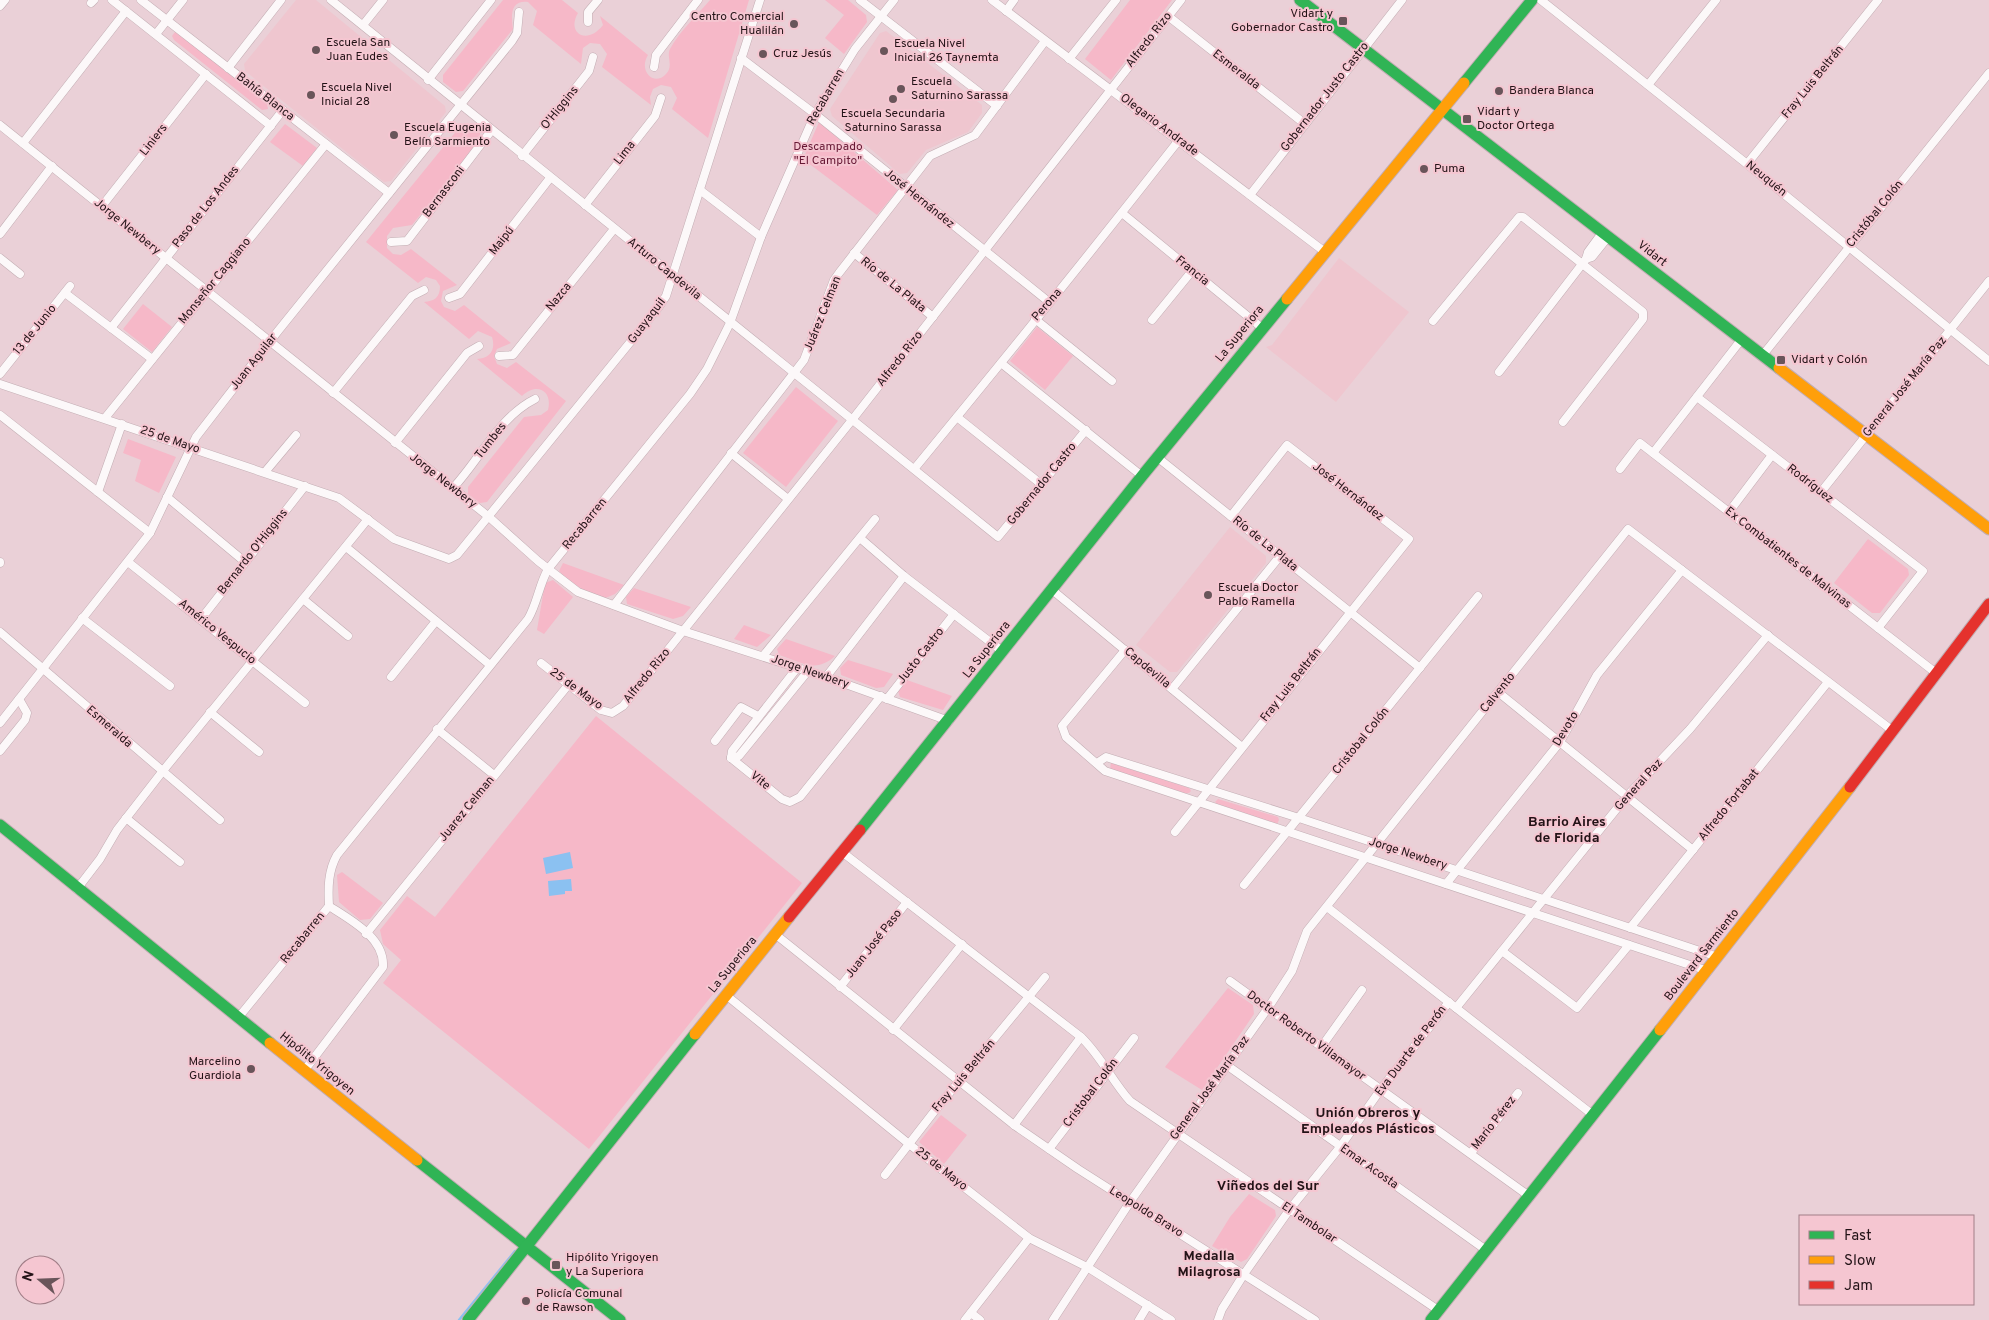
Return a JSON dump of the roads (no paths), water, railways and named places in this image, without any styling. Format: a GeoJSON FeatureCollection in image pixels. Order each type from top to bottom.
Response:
{"type":"FeatureCollection","features":[{"type":"Feature","properties":{"kind":"main road","name":"Vidart"},"geometry":{"type":"LineString","coordinates":[[1300,0],[1989,529]]}},
{"type":"Feature","properties":{"kind":"main road","name":"La Superiora"},"geometry":{"type":"LineString","coordinates":[[468,1320],[726,995],[949,721],[1002,651],[1157,457],[1532,0]]}},
{"type":"Feature","properties":{"kind":"main road","name":"Boulevard Sarmiento"},"geometry":{"type":"LineString","coordinates":[[1431,1320],[1708,971],[1989,604]]}},
{"type":"Feature","properties":{"kind":"main road","name":"Hipólito Yrigoyen"},"geometry":{"type":"LineString","coordinates":[[0,825],[304,1071],[620,1320]]}},
{"type":"Feature","properties":{"kind":"street"},"geometry":{"type":"LineString","coordinates":[[0,6],[5,0]]}},
{"type":"Feature","properties":{"kind":"street","name":"Bahía Blanca"},"geometry":{"type":"LineString","coordinates":[[112,0],[271,126]]}},
{"type":"Feature","properties":{"kind":"street","name":"Bahía Blanca"},"geometry":{"type":"LineString","coordinates":[[141,0],[389,193]]}},
{"type":"Feature","properties":{"kind":"street"},"geometry":{"type":"LineString","coordinates":[[156,34],[183,0]]}},
{"type":"Feature","properties":{"kind":"street"},"geometry":{"type":"LineString","coordinates":[[228,68],[281,0]]}},
{"type":"Feature","properties":{"kind":"street","name":"Arturo Capdevila"},"geometry":{"type":"LineString","coordinates":[[331,0],[522,156],[852,420],[915,468],[998,537]]}},
{"type":"Feature","properties":{"kind":"street"},"geometry":{"type":"LineString","coordinates":[[362,25],[383,0]]}},
{"type":"Feature","properties":{"kind":"street"},"geometry":{"type":"LineString","coordinates":[[428,80],[491,0]]}},
{"type":"Feature","properties":{"kind":"street"},"geometry":{"type":"LineString","coordinates":[[588,22],[588,12],[598,0]]}},
{"type":"Feature","properties":{"kind":"street"},"geometry":{"type":"LineString","coordinates":[[654,67],[656,54],[698,0]]}},
{"type":"Feature","properties":{"kind":"street","name":"Guayaquil"},"geometry":{"type":"LineString","coordinates":[[368,518],[404,544],[449,559],[457,555],[658,308],[674,277],[760,0]]}},
{"type":"Feature","properties":{"kind":"street"},"geometry":{"type":"LineString","coordinates":[[860,0],[997,106]]}},
{"type":"Feature","properties":{"kind":"street","name":"Recabarren"},"geometry":{"type":"LineString","coordinates":[[238,1018],[329,906],[331,865],[337,855],[533,611],[540,584],[548,569],[690,394],[707,369],[730,323],[761,237],[814,114],[855,49],[894,0]]}},
{"type":"Feature","properties":{"kind":"street","name":"Olegario Andrade"},"geometry":{"type":"LineString","coordinates":[[992,0],[1325,252]]}},
{"type":"Feature","properties":{"kind":"street"},"geometry":{"type":"LineString","coordinates":[[1006,11],[1014,0]]}},
{"type":"Feature","properties":{"kind":"street"},"geometry":{"type":"LineString","coordinates":[[1069,60],[1116,0]]}},
{"type":"Feature","properties":{"kind":"street","name":"Alfredo Rizo"},"geometry":{"type":"LineString","coordinates":[[612,713],[623,706],[852,420],[1181,0]]}},
{"type":"Feature","properties":{"kind":"street","name":"Gobernador Justo Castro"},"geometry":{"type":"LineString","coordinates":[[1250,195],[1362,48],[1402,0]]}},
{"type":"Feature","properties":{"kind":"street","name":"Neuquén"},"geometry":{"type":"LineString","coordinates":[[1541,0],[1550,3],[1648,85],[1989,361]]}},
{"type":"Feature","properties":{"kind":"street"},"geometry":{"type":"LineString","coordinates":[[1648,85],[1716,0]]}},
{"type":"Feature","properties":{"kind":"street","name":"Fray Luis Beltrán"},"geometry":{"type":"LineString","coordinates":[[1747,164],[1878,0]]}},
{"type":"Feature","properties":{"kind":"street"},"geometry":{"type":"LineString","coordinates":[[23,143],[126,11]]}},
{"type":"Feature","properties":{"kind":"street","name":"Juan Aguilar"},"geometry":{"type":"LineString","coordinates":[[0,723],[150,533],[196,437],[269,343],[512,41],[517,33],[519,12]]}},
{"type":"Feature","properties":{"kind":"street","name":"Esmeralda"},"geometry":{"type":"LineString","coordinates":[[1168,16],[1304,124]]}},
{"type":"Feature","properties":{"kind":"street","name":"Juárez Celman"},"geometry":{"type":"LineString","coordinates":[[614,605],[808,353],[834,280],[930,156],[975,135],[1046,41]]}},
{"type":"Feature","properties":{"kind":"street","name":"O'Higgins"},"geometry":{"type":"LineString","coordinates":[[522,156],[589,71],[593,57]]}},
{"type":"Feature","properties":{"kind":"street","name":"José Hernández"},"geometry":{"type":"LineString","coordinates":[[742,58],[1048,302]]}},
{"type":"Feature","properties":{"kind":"street","name":"Cristóbal Colón"},"geometry":{"type":"LineString","coordinates":[[1762,356],[1989,73]]}},
{"type":"Feature","properties":{"kind":"street","name":"Liniers"},"geometry":{"type":"LineString","coordinates":[[102,206],[206,74]]}},
{"type":"Feature","properties":{"kind":"street","name":"Lima"},"geometry":{"type":"LineString","coordinates":[[584,205],[655,116],[661,98]]}},
{"type":"Feature","properties":{"kind":"street","name":"Paso de Los Andes"},"geometry":{"type":"LineString","coordinates":[[111,328],[283,110]]}},
{"type":"Feature","properties":{"kind":"street","name":"Jorge Newbery"},"geometry":{"type":"LineString","coordinates":[[0,125],[269,343],[489,517],[548,569],[578,592],[683,631],[826,677],[949,721]]}},
{"type":"Feature","properties":{"kind":"street","name":"Bernasconi"},"geometry":{"type":"LineString","coordinates":[[391,242],[407,241],[491,130]]}},
{"type":"Feature","properties":{"kind":"street","name":"Perona"},"geometry":{"type":"LineString","coordinates":[[915,468],[1179,140]]}},
{"type":"Feature","properties":{"kind":"street","name":"Monseñor Caggiano"},"geometry":{"type":"LineString","coordinates":[[105,418],[326,144]]}},
{"type":"Feature","properties":{"kind":"street"},"geometry":{"type":"LineString","coordinates":[[0,234],[52,166]]}},
{"type":"Feature","properties":{"kind":"street","name":"Maipú"},"geometry":{"type":"LineString","coordinates":[[450,298],[460,294],[550,178]]}},
{"type":"Feature","properties":{"kind":"street"},"geometry":{"type":"LineString","coordinates":[[700,190],[761,237]]}},
{"type":"Feature","properties":{"kind":"street","name":"Francia"},"geometry":{"type":"LineString","coordinates":[[1122,213],[1262,328]]}},
{"type":"Feature","properties":{"kind":"street"},"geometry":{"type":"LineString","coordinates":[[1434,321],[1519,217],[1523,217],[1584,262],[1643,312],[1643,319],[1563,422]]}},
{"type":"Feature","properties":{"kind":"street","name":"Nazca"},"geometry":{"type":"LineString","coordinates":[[499,356],[513,355],[614,229]]}},
{"type":"Feature","properties":{"kind":"street"},"geometry":{"type":"LineString","coordinates":[[1499,372],[1584,262],[1592,257],[1605,235]]}},
{"type":"Feature","properties":{"kind":"street","name":"Río de La Plata"},"geometry":{"type":"LineString","coordinates":[[854,254],[933,317]]}},
{"type":"Feature","properties":{"kind":"street"},"geometry":{"type":"LineString","coordinates":[[0,258],[20,274]]}},
{"type":"Feature","properties":{"kind":"street"},"geometry":{"type":"LineString","coordinates":[[1152,320],[1192,271]]}},
{"type":"Feature","properties":{"kind":"street","name":"General José María Paz"},"geometry":{"type":"LineString","coordinates":[[1821,492],[1989,281]]}},
{"type":"Feature","properties":{"kind":"street","name":"13 de Junio"},"geometry":{"type":"LineString","coordinates":[[0,374],[67,289],[111,328]]}},
{"type":"Feature","properties":{"kind":"street"},"geometry":{"type":"LineString","coordinates":[[333,393],[412,296],[424,290]]}},
{"type":"Feature","properties":{"kind":"street"},"geometry":{"type":"LineString","coordinates":[[1035,319],[1112,381]]}},
{"type":"Feature","properties":{"kind":"street"},"geometry":{"type":"LineString","coordinates":[[111,328],[152,359]]}},
{"type":"Feature","properties":{"kind":"street"},"geometry":{"type":"LineString","coordinates":[[1653,453],[1741,340]]}},
{"type":"Feature","properties":{"kind":"street"},"geometry":{"type":"LineString","coordinates":[[394,443],[467,354],[480,346]]}},
{"type":"Feature","properties":{"kind":"street"},"geometry":{"type":"LineString","coordinates":[[1001,363],[1142,476]]}},
{"type":"Feature","properties":{"kind":"street","name":"25 de Mayo"},"geometry":{"type":"LineString","coordinates":[[0,384],[339,498],[368,518]]}},
{"type":"Feature","properties":{"kind":"street","name":"Rodríguez"},"geometry":{"type":"LineString","coordinates":[[1697,397],[1923,571],[1878,628]]}},
{"type":"Feature","properties":{"kind":"street","name":"Tumbes"},"geometry":{"type":"LineString","coordinates":[[453,488],[508,420],[523,405],[535,399]]}},
{"type":"Feature","properties":{"kind":"street"},"geometry":{"type":"LineString","coordinates":[[0,415],[150,533]]}},
{"type":"Feature","properties":{"kind":"street"},"geometry":{"type":"LineString","coordinates":[[957,418],[1041,484]]}},
{"type":"Feature","properties":{"kind":"street"},"geometry":{"type":"LineString","coordinates":[[98,492],[122,424]]}},
{"type":"Feature","properties":{"kind":"street","name":"Gobernador Castro"},"geometry":{"type":"LineString","coordinates":[[998,537],[1086,430]]}},
{"type":"Feature","properties":{"kind":"street"},"geometry":{"type":"LineString","coordinates":[[265,472],[296,435]]}},
{"type":"Feature","properties":{"kind":"street","name":"Ex Combatientes de Malvinas"},"geometry":{"type":"LineString","coordinates":[[1620,469],[1640,443],[1936,674]]}},
{"type":"Feature","properties":{"kind":"street","name":"José Hernández"},"geometry":{"type":"LineString","coordinates":[[1231,516],[1287,445],[1408,539]]}},
{"type":"Feature","properties":{"kind":"street"},"geometry":{"type":"LineString","coordinates":[[731,452],[788,499]]}},
{"type":"Feature","properties":{"kind":"street"},"geometry":{"type":"LineString","coordinates":[[1729,512],[1772,455]]}},
{"type":"Feature","properties":{"kind":"street","name":"Río de La Plata"},"geometry":{"type":"LineString","coordinates":[[1157,457],[1420,668]]}},
{"type":"Feature","properties":{"kind":"street","name":"Bernardo O'Higgins"},"geometry":{"type":"LineString","coordinates":[[200,619],[305,486]]}},
{"type":"Feature","properties":{"kind":"street"},"geometry":{"type":"LineString","coordinates":[[167,498],[245,562]]}},
{"type":"Feature","properties":{"kind":"street"},"geometry":{"type":"LineString","coordinates":[[77,888],[100,859],[126,818],[162,772],[368,518]]}},
{"type":"Feature","properties":{"kind":"street"},"geometry":{"type":"LineString","coordinates":[[763,656],[875,520]]}},
{"type":"Feature","properties":{"kind":"street","name":"Calvento"},"geometry":{"type":"LineString","coordinates":[[1367,857],[1628,529],[1682,570]]}},
{"type":"Feature","properties":{"kind":"street"},"geometry":{"type":"LineString","coordinates":[[860,538],[904,576],[1002,651]]}},
{"type":"Feature","properties":{"kind":"street","name":"Fray Luis Beltrán"},"geometry":{"type":"LineString","coordinates":[[1175,832],[1408,539]]}},
{"type":"Feature","properties":{"kind":"street"},"geometry":{"type":"LineString","coordinates":[[346,547],[490,665]]}},
{"type":"Feature","properties":{"kind":"street"},"geometry":{"type":"LineString","coordinates":[[1172,689],[1280,556]]}},
{"type":"Feature","properties":{"kind":"street","name":"Américo Vespucio"},"geometry":{"type":"LineString","coordinates":[[128,562],[305,703]]}},
{"type":"Feature","properties":{"kind":"street"},"geometry":{"type":"LineString","coordinates":[[1682,570],[1893,731]]}},
{"type":"Feature","properties":{"kind":"street","name":"Devoto"},"geometry":{"type":"LineString","coordinates":[[1446,884],[1560,742],[1597,675],[1682,570]]}},
{"type":"Feature","properties":{"kind":"street"},"geometry":{"type":"LineString","coordinates":[[826,677],[904,576]]}},
{"type":"Feature","properties":{"kind":"street","name":"Capdevilla"},"geometry":{"type":"LineString","coordinates":[[1051,589],[1242,747]]}},
{"type":"Feature","properties":{"kind":"street","name":"Cristobal Colón"},"geometry":{"type":"LineString","coordinates":[[1244,885],[1478,596]]}},
{"type":"Feature","properties":{"kind":"street"},"geometry":{"type":"LineString","coordinates":[[303,599],[348,636]]}},
{"type":"Feature","properties":{"kind":"street","name":"Justo Castro"},"geometry":{"type":"LineString","coordinates":[[790,802],[800,797],[954,614]]}},
{"type":"Feature","properties":{"kind":"street"},"geometry":{"type":"LineString","coordinates":[[82,618],[170,686]]}},
{"type":"Feature","properties":{"kind":"street"},"geometry":{"type":"LineString","coordinates":[[391,677],[436,621]]}},
{"type":"Feature","properties":{"kind":"street","name":"Esmeralda"},"geometry":{"type":"LineString","coordinates":[[0,632],[220,820]]}},
{"type":"Feature","properties":{"kind":"street","name":"General Paz"},"geometry":{"type":"LineString","coordinates":[[1456,1008],[1627,796],[1690,729],[1768,634]]}},
{"type":"Feature","properties":{"kind":"street","name":"Jorge Newbery"},"geometry":{"type":"LineString","coordinates":[[1125,650],[1062,726],[1066,737],[1105,771],[1708,971]]}},
{"type":"Feature","properties":{"kind":"street","name":"25 de Mayo"},"geometry":{"type":"LineString","coordinates":[[541,663],[601,710],[612,713]]}},
{"type":"Feature","properties":{"kind":"street"},"geometry":{"type":"LineString","coordinates":[[797,668],[732,751],[731,758],[739,756],[808,671]]}},
{"type":"Feature","properties":{"kind":"street","name":"Alfredo Fortabat"},"geometry":{"type":"LineString","coordinates":[[1630,928],[1828,682]]}},
{"type":"Feature","properties":{"kind":"street","name":"Juarez Celman"},"geometry":{"type":"LineString","coordinates":[[366,934],[568,684]]}},
{"type":"Feature","properties":{"kind":"street"},"geometry":{"type":"LineString","coordinates":[[1498,692],[1693,850]]}},
{"type":"Feature","properties":{"kind":"street"},"geometry":{"type":"LineString","coordinates":[[0,751],[25,720],[27,713],[19,699]]}},
{"type":"Feature","properties":{"kind":"street"},"geometry":{"type":"LineString","coordinates":[[715,741],[741,707],[758,716]]}},
{"type":"Feature","properties":{"kind":"street"},"geometry":{"type":"LineString","coordinates":[[210,712],[259,752]]}},
{"type":"Feature","properties":{"kind":"street"},"geometry":{"type":"LineString","coordinates":[[437,730],[494,775]]}},
{"type":"Feature","properties":{"kind":"street","name":"Jorge Newbery"},"geometry":{"type":"LineString","coordinates":[[1098,763],[1106,757],[1299,818],[1718,957]]}},
{"type":"Feature","properties":{"kind":"street","name":"Vite"},"geometry":{"type":"LineString","coordinates":[[731,758],[782,799],[790,802]]}},
{"type":"Feature","properties":{"kind":"street"},"geometry":{"type":"LineString","coordinates":[[126,818],[180,862]]}},
{"type":"Feature","properties":{"kind":"street","name":"El Tambolar"},"geometry":{"type":"LineString","coordinates":[[842,852],[1082,1037],[1097,1052],[1120,1090],[1130,1101],[1438,1310]]}},
{"type":"Feature","properties":{"kind":"street","name":"General José María Paz"},"geometry":{"type":"LineString","coordinates":[[1053,1320],[1130,1202],[1268,1008],[1292,971],[1307,931],[1367,857]]}},
{"type":"Feature","properties":{"kind":"street","name":"Juan José Paso"},"geometry":{"type":"LineString","coordinates":[[840,987],[907,902]]}},
{"type":"Feature","properties":{"kind":"street"},"geometry":{"type":"LineString","coordinates":[[304,1071],[383,967],[384,958],[376,943],[329,906]]}},
{"type":"Feature","properties":{"kind":"street"},"geometry":{"type":"LineString","coordinates":[[1327,907],[1593,1115]]}},
{"type":"Feature","properties":{"kind":"street","name":"Leopoldo Bravo"},"geometry":{"type":"LineString","coordinates":[[775,934],[1014,1125],[1078,1169],[1315,1320]]}},
{"type":"Feature","properties":{"kind":"street"},"geometry":{"type":"LineString","coordinates":[[893,1030],[962,944]]}},
{"type":"Feature","properties":{"kind":"street"},"geometry":{"type":"LineString","coordinates":[[1502,951],[1577,1008],[1629,945]]}},
{"type":"Feature","properties":{"kind":"street","name":"Fray Luis Beltrán"},"geometry":{"type":"LineString","coordinates":[[885,1176],[1045,977]]}},
{"type":"Feature","properties":{"kind":"street","name":"Doctor Roberto Villamayor"},"geometry":{"type":"LineString","coordinates":[[1230,981],[1529,1196]]}},
{"type":"Feature","properties":{"kind":"street"},"geometry":{"type":"LineString","coordinates":[[1322,1046],[1362,990]]}},
{"type":"Feature","properties":{"kind":"street","name":"25 de Mayo"},"geometry":{"type":"LineString","coordinates":[[726,995],[909,1144],[1029,1238],[1087,1268],[1171,1320]]}},
{"type":"Feature","properties":{"kind":"street","name":"Eva Duarte de Perón"},"geometry":{"type":"LineString","coordinates":[[1218,1320],[1222,1309],[1244,1274],[1290,1210],[1340,1147],[1381,1089],[1448,1002]]}},
{"type":"Feature","properties":{"kind":"street"},"geometry":{"type":"LineString","coordinates":[[1014,1125],[1082,1037]]}},
{"type":"Feature","properties":{"kind":"street","name":"Cristobal Colón"},"geometry":{"type":"LineString","coordinates":[[1049,1149],[1134,1038]]}},
{"type":"Feature","properties":{"kind":"street","name":"Emar Acosta"},"geometry":{"type":"LineString","coordinates":[[1228,1066],[1486,1250]]}},
{"type":"Feature","properties":{"kind":"street","name":"Mario Pérez"},"geometry":{"type":"LineString","coordinates":[[1471,1153],[1518,1093]]}},
{"type":"Feature","properties":{"kind":"street"},"geometry":{"type":"LineString","coordinates":[[965,1320],[1029,1238]]}},
{"type":"Feature","properties":{"kind":"street"},"geometry":{"type":"LineString","coordinates":[[1139,1320],[1148,1306]]}},
{"type":"Feature","properties":{"kind":"street"},"geometry":{"type":"LineString","coordinates":[[971,1312],[980,1320]]}},
{"type":"Feature","properties":{"kind":"water"},"geometry":{"type":"Polygon","coordinates":[[[570,852],[573,868],[546,874],[543,858],[570,852]]]}},
{"type":"Feature","properties":{"kind":"water"},"geometry":{"type":"Polygon","coordinates":[[[571,879],[572,891],[549,896],[548,881],[571,879]]]}},
{"type":"Feature","properties":{"kind":"waterway"},"geometry":{"type":"LineString","coordinates":[[459,1320],[515,1251]]}},
{"type":"Feature","properties":{"kind":"place","name":"Vidart y Gobernador Castro"},"geometry":{"type":"Point","coordinates":[1343,21]}},
{"type":"Feature","properties":{"kind":"place","name":"Centro Comercial Hualilán"},"geometry":{"type":"Point","coordinates":[794,24]}},
{"type":"Feature","properties":{"kind":"place","name":"Escuela San Juan Eudes"},"geometry":{"type":"Point","coordinates":[316,50]}},
{"type":"Feature","properties":{"kind":"place","name":"Escuela Nivel Inicial 26 Taynemta"},"geometry":{"type":"Point","coordinates":[884,51]}},
{"type":"Feature","properties":{"kind":"place","name":"Cruz Jesús"},"geometry":{"type":"Point","coordinates":[763,54]}},
{"type":"Feature","properties":{"kind":"place","name":"Escuela Saturnino Sarassa"},"geometry":{"type":"Point","coordinates":[901,89]}},
{"type":"Feature","properties":{"kind":"place","name":"Bandera Blanca"},"geometry":{"type":"Point","coordinates":[1499,91]}},
{"type":"Feature","properties":{"kind":"place","name":"Escuela Nivel Inicial 28"},"geometry":{"type":"Point","coordinates":[311,95]}},
{"type":"Feature","properties":{"kind":"place","name":"Escuela Secundaria Saturnino Sarassa"},"geometry":{"type":"Point","coordinates":[893,99]}},
{"type":"Feature","properties":{"kind":"place","name":"Vidart y Doctor Ortega"},"geometry":{"type":"Point","coordinates":[1467,119]}},
{"type":"Feature","properties":{"kind":"place","name":"Escuela Eugenia Belín Sarmiento"},"geometry":{"type":"Point","coordinates":[394,135]}},
{"type":"Feature","properties":{"kind":"place","name":"Puma"},"geometry":{"type":"Point","coordinates":[1424,169]}},
{"type":"Feature","properties":{"kind":"place","name":"Vidart y Colón"},"geometry":{"type":"Point","coordinates":[1781,360]}},
{"type":"Feature","properties":{"kind":"place","name":"Escuela Doctor Pablo Ramella"},"geometry":{"type":"Point","coordinates":[1208,595]}},
{"type":"Feature","properties":{"kind":"place","name":"Marcelino Guardiola"},"geometry":{"type":"Point","coordinates":[251,1069]}},
{"type":"Feature","properties":{"kind":"place","name":"Hipólito Yrigoyen y La Superiora"},"geometry":{"type":"Point","coordinates":[556,1265]}},
{"type":"Feature","properties":{"kind":"place","name":"Policía Comunal de Rawson"},"geometry":{"type":"Point","coordinates":[526,1301]}},
{"type":"Feature","properties":{"kind":"district","name":"Barrio Aires de Florida"},"geometry":{"type":"Point","coordinates":[1567,830]}},
{"type":"Feature","properties":{"kind":"district","name":"Unión Obreros y Empleados Plásticos"},"geometry":{"type":"Point","coordinates":[1368,1122]}},
{"type":"Feature","properties":{"kind":"district","name":"Viñedos del Sur"},"geometry":{"type":"Point","coordinates":[1268,1186]}},
{"type":"Feature","properties":{"kind":"district","name":"Medalla Milagrosa"},"geometry":{"type":"Point","coordinates":[1209,1264]}},
{"type":"Feature","properties":{"kind":"park label","name":"Descampado \"El Campito\""},"geometry":{"type":"Point","coordinates":[828,154]}}]}
